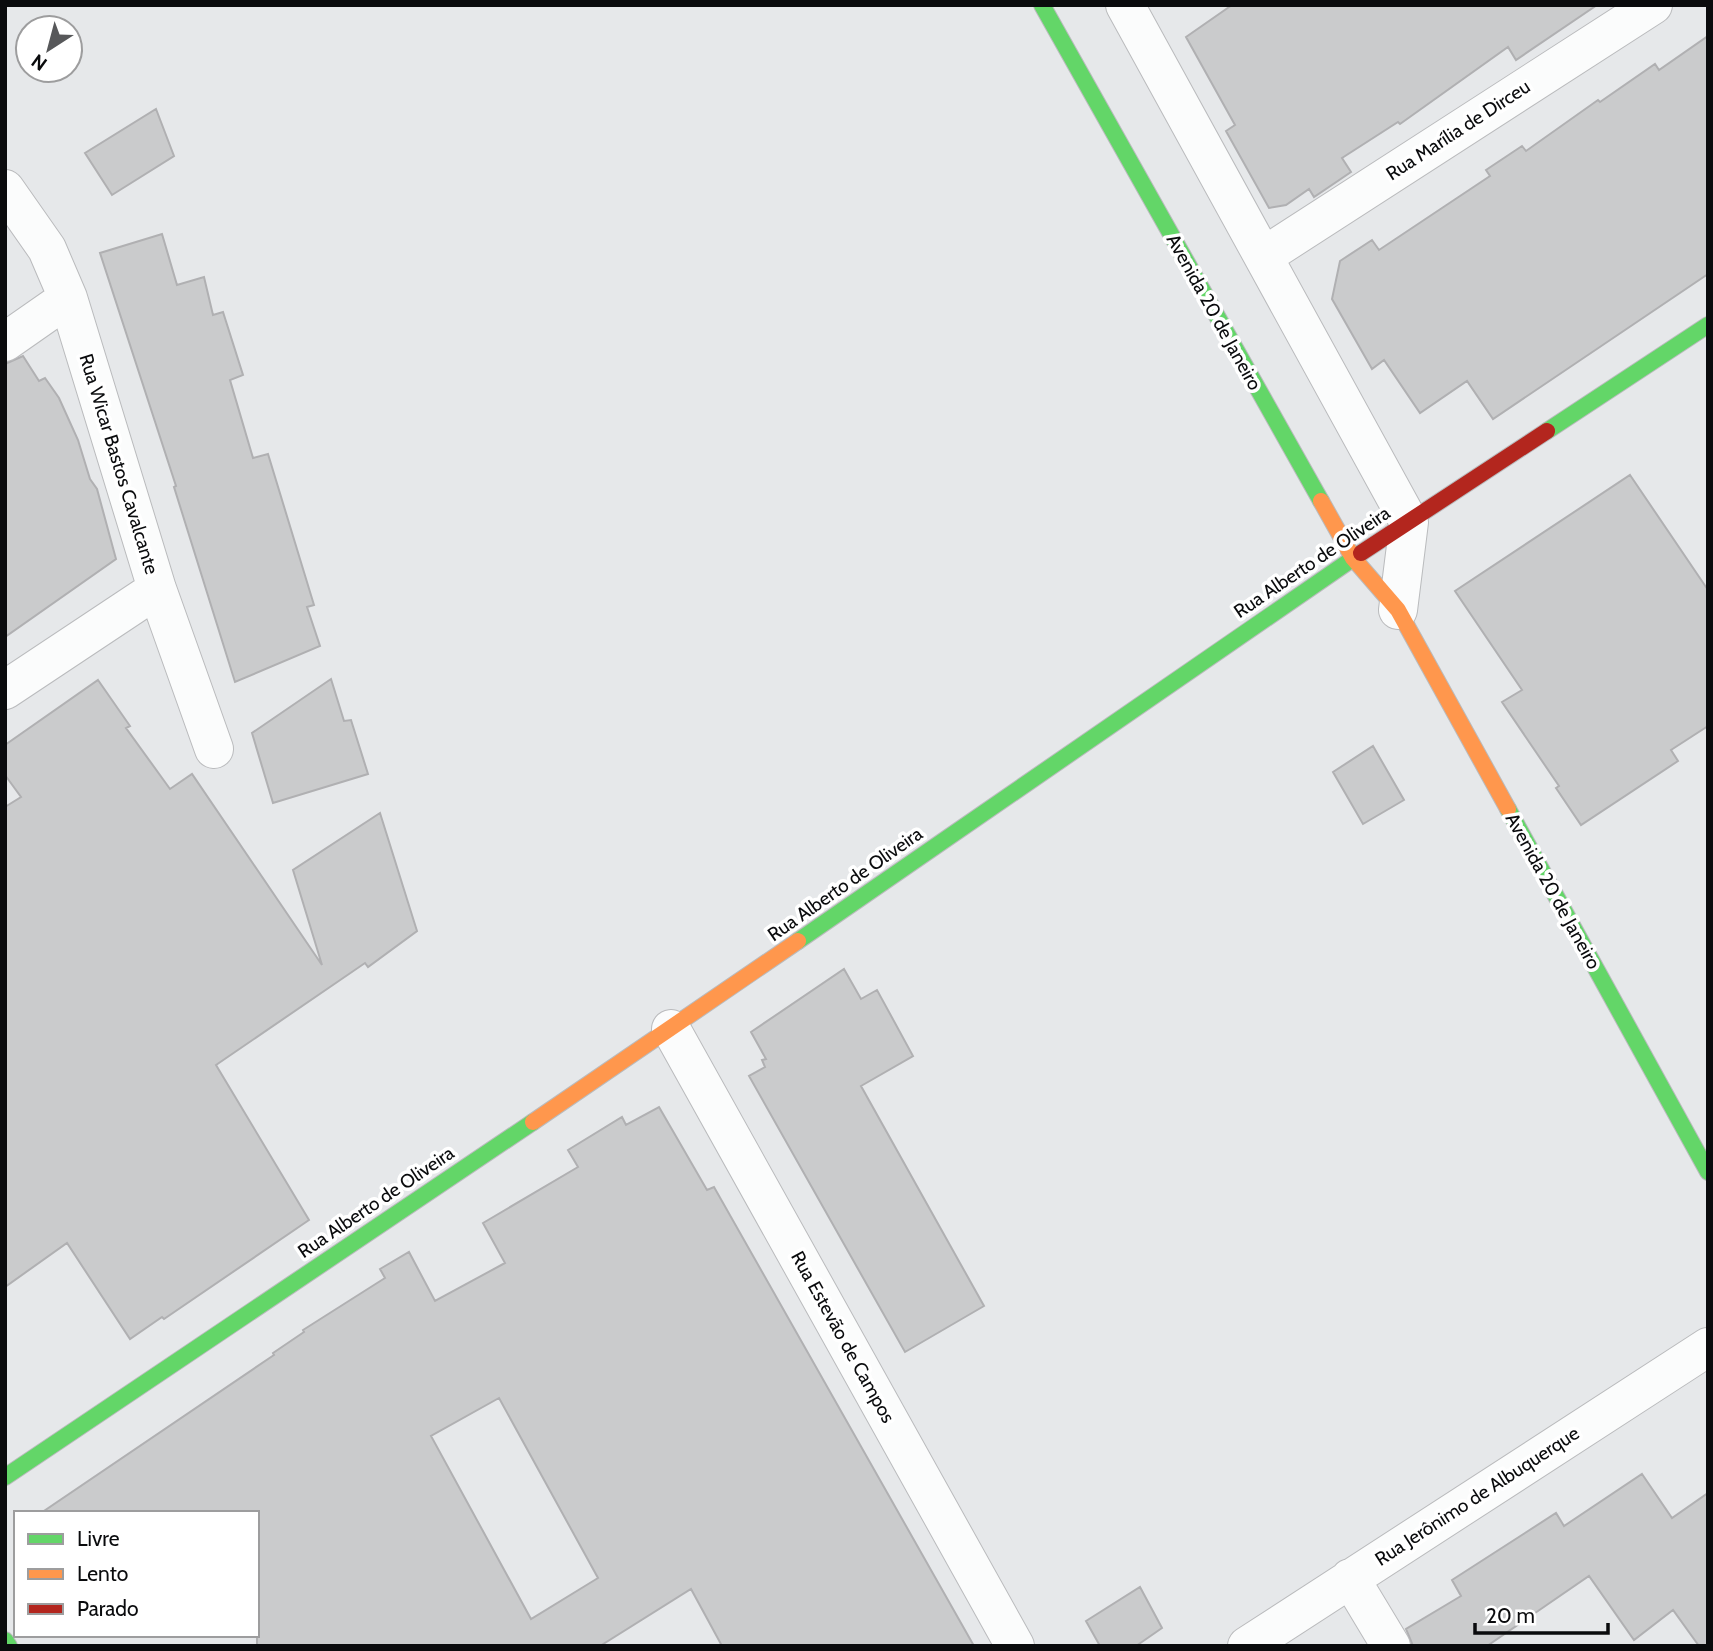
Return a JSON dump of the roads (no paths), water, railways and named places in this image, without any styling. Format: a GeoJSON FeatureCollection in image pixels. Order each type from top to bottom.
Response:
{"type":"FeatureCollection","features":[{"type":"Feature","properties":{"kind":"street","name":"Avenida 20 de Janeiro"},"geometry":{"type":"LineString","coordinates":[[1042,5],[1353,558],[1398,610],[1708,1172]]}},
{"type":"Feature","properties":{"kind":"street","name":"Rua Marília de Dirceu"},"geometry":{"type":"LineString","coordinates":[[1264,256],[1653,5]]}},
{"type":"Feature","properties":{"kind":"street"},"geometry":{"type":"LineString","coordinates":[[1127,6],[1409,522],[1398,610]]}},
{"type":"Feature","properties":{"kind":"street","name":"Rua Wicar Bastos Cavalcante"},"geometry":{"type":"LineString","coordinates":[[5,189],[47,250],[68,298],[157,589],[214,749]]}},
{"type":"Feature","properties":{"kind":"street"},"geometry":{"type":"LineString","coordinates":[[5,342],[68,298]]}},
{"type":"Feature","properties":{"kind":"street","name":"Rua Alberto de Oliveira"},"geometry":{"type":"LineString","coordinates":[[5,1477],[671,1028],[1353,558],[1708,325]]}},
{"type":"Feature","properties":{"kind":"street"},"geometry":{"type":"LineString","coordinates":[[5,690],[157,589]]}},
{"type":"Feature","properties":{"kind":"street","name":"Rua Estevão de Campos"},"geometry":{"type":"LineString","coordinates":[[671,1028],[1015,1646]]}},
{"type":"Feature","properties":{"kind":"street","name":"Rua Jerônimo de Albuquerque"},"geometry":{"type":"LineString","coordinates":[[1247,1646],[1708,1347]]}},
{"type":"Feature","properties":{"kind":"street"},"geometry":{"type":"LineString","coordinates":[[1350,1578],[1391,1646]]}},
{"type":"Feature","properties":{"kind":"street"},"geometry":{"type":"LineString","coordinates":[[5,1640],[9,1646]]}}]}
